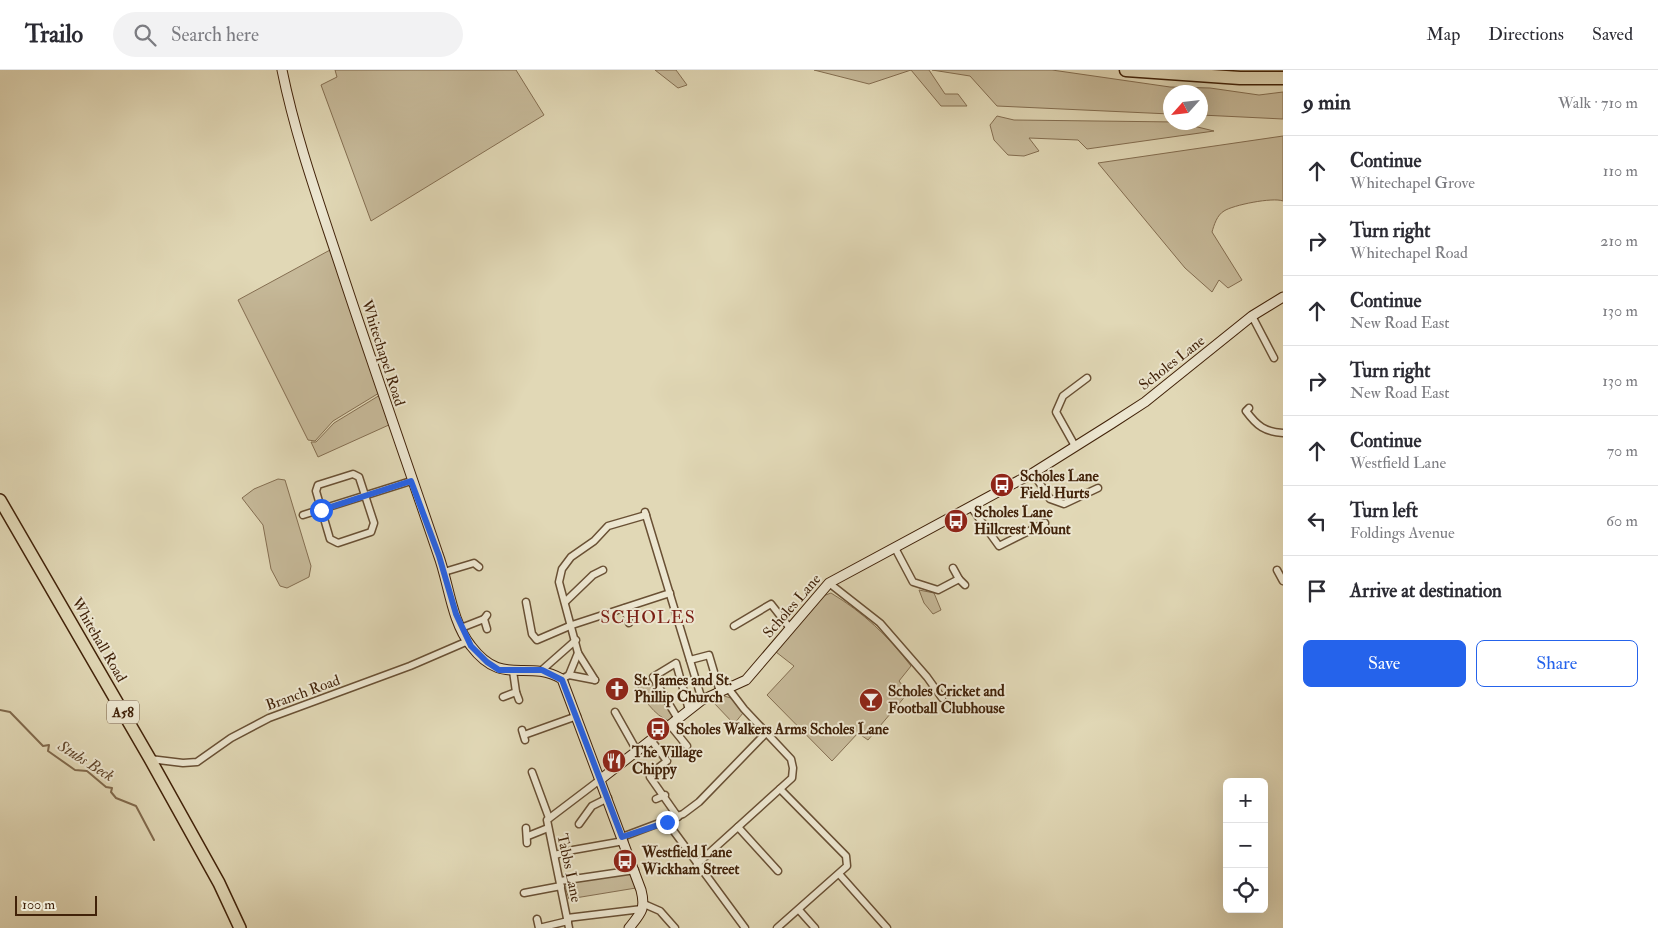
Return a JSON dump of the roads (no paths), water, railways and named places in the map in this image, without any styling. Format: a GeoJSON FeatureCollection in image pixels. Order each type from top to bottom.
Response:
{"type":"FeatureCollection","features":[{"type":"Feature","properties":{"kind":"highway"},"geometry":{"type":"LineString","coordinates":[[1126,70],[1240,78],[1283,78]]}},
{"type":"Feature","properties":{"kind":"highway","name":"Whitehall Road"},"geometry":{"type":"LineString","coordinates":[[0,500],[150,759],[219,883],[240,928]]}},
{"type":"Feature","properties":{"kind":"main road","name":"Whitechapel Road"},"geometry":{"type":"LineString","coordinates":[[282,70],[289,105],[309,174],[411,481],[444,572],[461,628],[468,641],[483,659],[494,667],[504,671],[542,670]]}},
{"type":"Feature","properties":{"kind":"main road","name":"Scholes Lane"},"geometry":{"type":"LineString","coordinates":[[601,779],[702,700],[746,680],[829,582],[1033,473],[1145,402],[1252,316],[1283,297]]}},
{"type":"Feature","properties":{"kind":"main road"},"geometry":{"type":"LineString","coordinates":[[542,670],[565,677],[576,716],[635,870],[643,906],[629,928]]}},
{"type":"Feature","properties":{"kind":"street"},"geometry":{"type":"LineString","coordinates":[[1252,316],[1274,358]]}},
{"type":"Feature","properties":{"kind":"street"},"geometry":{"type":"LineString","coordinates":[[1075,446],[1056,412],[1063,396],[1087,378]]}},
{"type":"Feature","properties":{"kind":"street"},"geometry":{"type":"LineString","coordinates":[[1249,408],[1246,411],[1260,428],[1270,432],[1283,433]]}},
{"type":"Feature","properties":{"kind":"street"},"geometry":{"type":"LineString","coordinates":[[1033,473],[1050,498],[1064,504],[1098,488]]}},
{"type":"Feature","properties":{"kind":"street"},"geometry":{"type":"LineString","coordinates":[[353,474],[359,477],[365,495],[374,523],[371,532],[338,543],[330,539],[316,491],[318,485],[353,474]]}},
{"type":"Feature","properties":{"kind":"street"},"geometry":{"type":"LineString","coordinates":[[303,515],[411,481]]}},
{"type":"Feature","properties":{"kind":"street"},"geometry":{"type":"LineString","coordinates":[[971,506],[999,546],[1045,523]]}},
{"type":"Feature","properties":{"kind":"street"},"geometry":{"type":"LineString","coordinates":[[578,654],[565,677],[595,680],[578,654],[576,640],[559,582],[562,570],[571,557],[594,541],[608,526],[645,514],[702,700]]}},
{"type":"Feature","properties":{"kind":"street"},"geometry":{"type":"LineString","coordinates":[[894,548],[911,578],[917,584],[938,590],[959,579]]}},
{"type":"Feature","properties":{"kind":"street"},"geometry":{"type":"LineString","coordinates":[[444,572],[474,563],[479,567]]}},
{"type":"Feature","properties":{"kind":"street"},"geometry":{"type":"LineString","coordinates":[[953,568],[965,585]]}},
{"type":"Feature","properties":{"kind":"street"},"geometry":{"type":"LineString","coordinates":[[565,602],[594,575],[604,570]]}},
{"type":"Feature","properties":{"kind":"street"},"geometry":{"type":"LineString","coordinates":[[1278,570],[1283,580]]}},
{"type":"Feature","properties":{"kind":"street"},"geometry":{"type":"LineString","coordinates":[[829,582],[880,623],[927,676],[942,698]]}},
{"type":"Feature","properties":{"kind":"street"},"geometry":{"type":"LineString","coordinates":[[526,602],[532,634],[537,640],[572,625],[670,593]]}},
{"type":"Feature","properties":{"kind":"street"},"geometry":{"type":"LineString","coordinates":[[734,626],[771,604],[790,627]]}},
{"type":"Feature","properties":{"kind":"street"},"geometry":{"type":"LineString","coordinates":[[625,608],[629,623]]}},
{"type":"Feature","properties":{"kind":"street"},"geometry":{"type":"LineString","coordinates":[[461,628],[485,617],[487,629]]}},
{"type":"Feature","properties":{"kind":"street"},"geometry":{"type":"LineString","coordinates":[[542,670],[576,640]]}},
{"type":"Feature","properties":{"kind":"street","name":"Branch Road"},"geometry":{"type":"LineString","coordinates":[[150,759],[197,762],[231,738],[269,718],[401,669],[468,641]]}},
{"type":"Feature","properties":{"kind":"street"},"geometry":{"type":"LineString","coordinates":[[690,660],[709,655],[724,690],[791,759],[793,768],[792,778],[697,864]]}},
{"type":"Feature","properties":{"kind":"street"},"geometry":{"type":"LineString","coordinates":[[687,746],[653,677],[676,663],[689,710]]}},
{"type":"Feature","properties":{"kind":"street"},"geometry":{"type":"LineString","coordinates":[[513,670],[519,700]]}},
{"type":"Feature","properties":{"kind":"street"},"geometry":{"type":"LineString","coordinates":[[503,697],[516,692]]}},
{"type":"Feature","properties":{"kind":"street"},"geometry":{"type":"LineString","coordinates":[[615,712],[637,751]]}},
{"type":"Feature","properties":{"kind":"street"},"geometry":{"type":"LineString","coordinates":[[524,735],[576,716]]}},
{"type":"Feature","properties":{"kind":"street"},"geometry":{"type":"LineString","coordinates":[[555,855],[623,839],[678,817],[699,802],[766,733]]}},
{"type":"Feature","properties":{"kind":"street"},"geometry":{"type":"LineString","coordinates":[[651,740],[667,761],[658,768]]}},
{"type":"Feature","properties":{"kind":"street"},"geometry":{"type":"LineString","coordinates":[[532,772],[549,818]]}},
{"type":"Feature","properties":{"kind":"street"},"geometry":{"type":"LineString","coordinates":[[650,777],[665,795],[678,817]]}},
{"type":"Feature","properties":{"kind":"street","name":"Tabbs Lane"},"geometry":{"type":"LineString","coordinates":[[568,922],[548,828],[549,818],[601,779]]}},
{"type":"Feature","properties":{"kind":"street"},"geometry":{"type":"LineString","coordinates":[[777,928],[840,875],[847,866],[846,856],[780,789]]}},
{"type":"Feature","properties":{"kind":"street"},"geometry":{"type":"LineString","coordinates":[[656,799],[665,795]]}},
{"type":"Feature","properties":{"kind":"street"},"geometry":{"type":"LineString","coordinates":[[579,824],[592,806],[608,798]]}},
{"type":"Feature","properties":{"kind":"street"},"geometry":{"type":"LineString","coordinates":[[667,822],[745,928]]}},
{"type":"Feature","properties":{"kind":"street"},"geometry":{"type":"LineString","coordinates":[[738,827],[778,871]]}},
{"type":"Feature","properties":{"kind":"street"},"geometry":{"type":"LineString","coordinates":[[526,828],[528,840],[548,828]]}},
{"type":"Feature","properties":{"kind":"street"},"geometry":{"type":"LineString","coordinates":[[524,893],[560,883],[635,870]]}},
{"type":"Feature","properties":{"kind":"street"},"geometry":{"type":"LineString","coordinates":[[840,875],[887,928]]}},
{"type":"Feature","properties":{"kind":"street"},"geometry":{"type":"LineString","coordinates":[[537,919],[539,928],[643,906],[660,911],[675,928]]}},
{"type":"Feature","properties":{"kind":"street"},"geometry":{"type":"LineString","coordinates":[[799,910],[815,928]]}},
{"type":"Feature","properties":{"kind":"waterway","name":"Stubs Beck"},"geometry":{"type":"LineString","coordinates":[[0,710],[10,712],[43,746],[49,745],[48,751],[75,770],[87,771],[106,787],[112,788],[111,792],[116,798],[136,806],[154,840]]}},
{"type":"Feature","properties":{"kind":"place","name":"Scholes Lane Field Hurts"},"geometry":{"type":"Point","coordinates":[1002,485]}},
{"type":"Feature","properties":{"kind":"place","name":"Scholes Lane Hillcrest Mount"},"geometry":{"type":"Point","coordinates":[956,521]}},
{"type":"Feature","properties":{"kind":"place","name":"St. James and St. Phillip Church"},"geometry":{"type":"Point","coordinates":[617,689]}},
{"type":"Feature","properties":{"kind":"place","name":"Scholes Cricket and Football Clubhouse"},"geometry":{"type":"Point","coordinates":[871,700]}},
{"type":"Feature","properties":{"kind":"place","name":"Scholes Walkers Arms Scholes Lane"},"geometry":{"type":"Point","coordinates":[658,729]}},
{"type":"Feature","properties":{"kind":"place","name":"The Village Chippy"},"geometry":{"type":"Point","coordinates":[614,761]}},
{"type":"Feature","properties":{"kind":"place","name":"Westfield Lane Wickham Street"},"geometry":{"type":"Point","coordinates":[625,861]}},
{"type":"Feature","properties":{"kind":"district","name":"SCHOLES"},"geometry":{"type":"Point","coordinates":[648,617]}}]}
